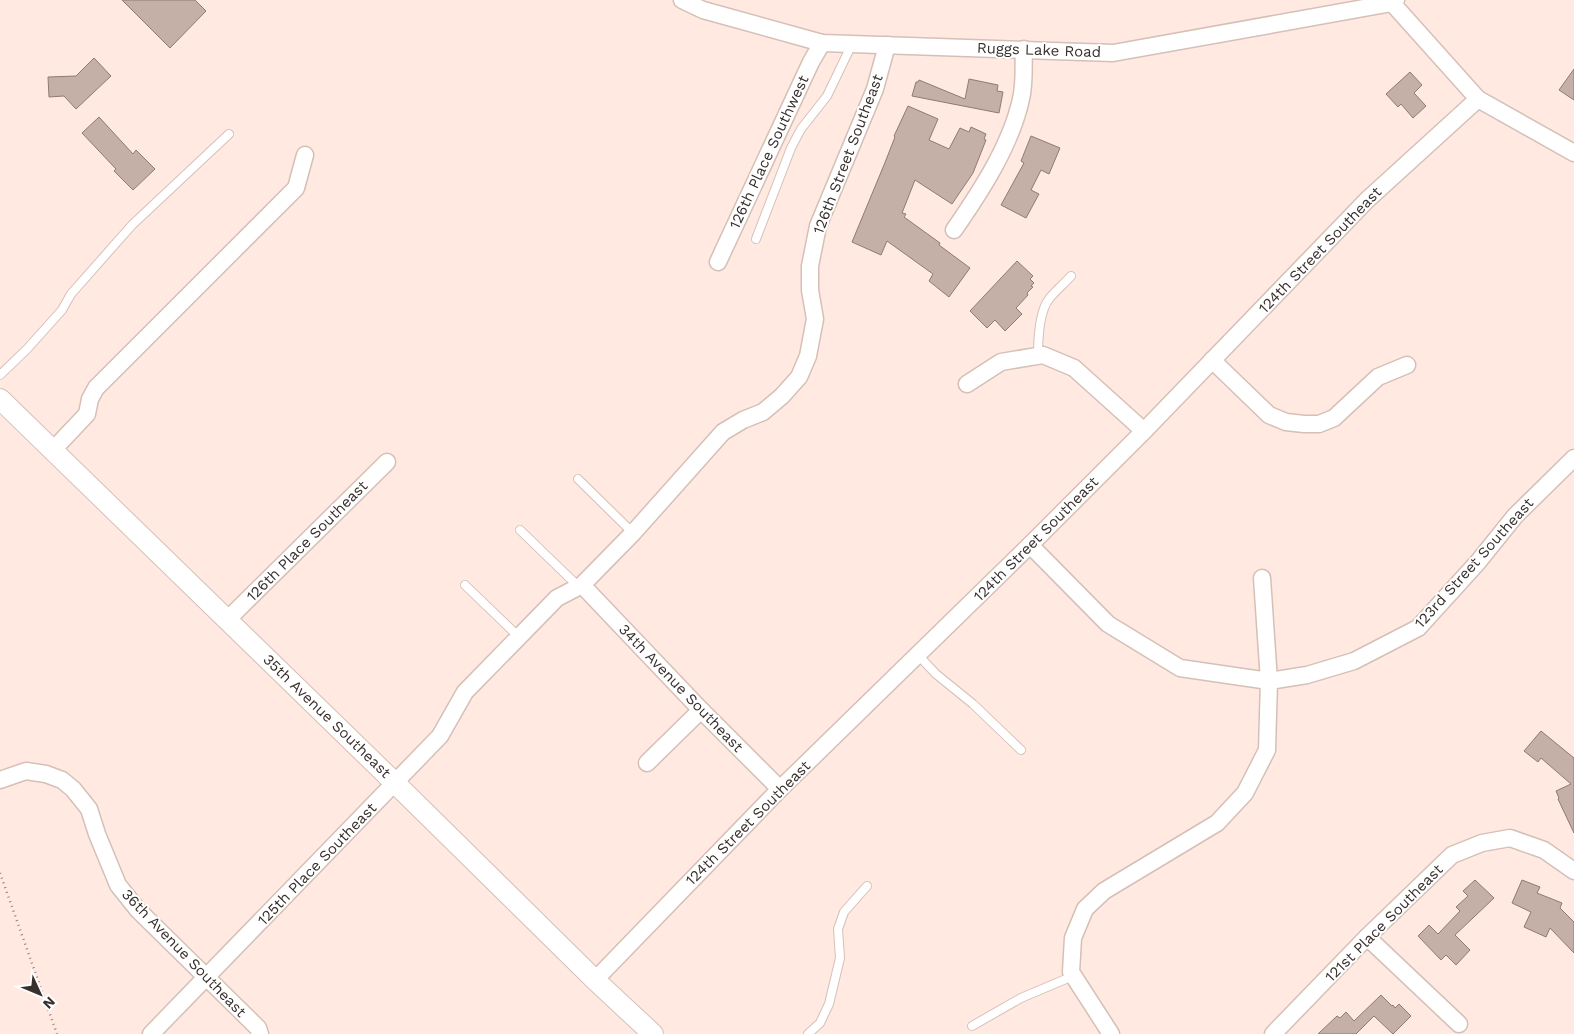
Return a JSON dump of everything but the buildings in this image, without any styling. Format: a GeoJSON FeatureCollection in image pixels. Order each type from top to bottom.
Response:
{"type":"FeatureCollection","features":[{"type":"Feature","properties":{"kind":"street","name":"Ruggs Lake Road"},"geometry":{"type":"LineString","coordinates":[[682,0],[703,10],[822,43],[1113,53],[1394,2]]}},
{"type":"Feature","properties":{"kind":"street"},"geometry":{"type":"LineString","coordinates":[[1394,2],[1478,98],[1574,154]]}},
{"type":"Feature","properties":{"kind":"street","name":"126th Place Southwest"},"geometry":{"type":"LineString","coordinates":[[718,262],[811,62],[822,43]]}},
{"type":"Feature","properties":{"kind":"street","name":"126th Street Southeast"},"geometry":{"type":"LineString","coordinates":[[685,476],[723,432],[743,420],[763,412],[782,396],[799,377],[808,356],[815,319],[810,290],[810,266],[818,226],[875,89],[887,45]]}},
{"type":"Feature","properties":{"kind":"street"},"geometry":{"type":"LineString","coordinates":[[954,230],[982,188],[1014,124],[1022,97],[1024,49]]}},
{"type":"Feature","properties":{"kind":"street","name":"124th Street Southeast"},"geometry":{"type":"LineString","coordinates":[[595,980],[780,789],[1144,431],[1367,200],[1478,98]]}},
{"type":"Feature","properties":{"kind":"street"},"geometry":{"type":"LineString","coordinates":[[53,450],[87,414],[90,399],[96,388],[296,188],[305,155]]}},
{"type":"Feature","properties":{"kind":"street"},"geometry":{"type":"LineString","coordinates":[[967,384],[1001,362],[1043,356],[1074,368],[1144,431]]}},
{"type":"Feature","properties":{"kind":"street"},"geometry":{"type":"LineString","coordinates":[[1212,360],[1269,415],[1286,422],[1304,424],[1319,424],[1334,418],[1378,377],[1407,365]]}},
{"type":"Feature","properties":{"kind":"street","name":"35th Avenue Southeast"},"geometry":{"type":"LineString","coordinates":[[0,398],[595,980],[653,1034]]}},
{"type":"Feature","properties":{"kind":"street","name":"123rd Street Southeast"},"geometry":{"type":"LineString","coordinates":[[1030,545],[1108,624],[1180,668],[1269,681],[1307,675],[1354,661],[1418,628],[1478,562],[1515,516],[1574,458]]}},
{"type":"Feature","properties":{"kind":"street","name":"126th Place Southeast"},"geometry":{"type":"LineString","coordinates":[[227,620],[387,462]]}},
{"type":"Feature","properties":{"kind":"street","name":"125th Place Southeast"},"geometry":{"type":"LineString","coordinates":[[151,1034],[440,736],[465,692],[557,598],[580,586],[633,533],[685,476]]}},
{"type":"Feature","properties":{"kind":"street"},"geometry":{"type":"LineString","coordinates":[[1111,1034],[1072,974],[1073,938],[1085,909],[1104,890],[1216,823],[1245,793],[1267,750],[1269,681],[1262,578]]}},
{"type":"Feature","properties":{"kind":"street","name":"34th Avenue Southeast"},"geometry":{"type":"LineString","coordinates":[[580,586],[780,789]]}},
{"type":"Feature","properties":{"kind":"street"},"geometry":{"type":"LineString","coordinates":[[646,763],[701,710]]}},
{"type":"Feature","properties":{"kind":"street","name":"36th Avenue Southeast"},"geometry":{"type":"LineString","coordinates":[[0,780],[26,771],[46,774],[62,780],[73,789],[89,809],[118,885],[138,910],[258,1028],[260,1034]]}},
{"type":"Feature","properties":{"kind":"street","name":"121st Place Southeast"},"geometry":{"type":"LineString","coordinates":[[1273,1034],[1367,937],[1452,855],[1482,844],[1510,838],[1544,850],[1574,871]]}},
{"type":"Feature","properties":{"kind":"street"},"geometry":{"type":"LineString","coordinates":[[1367,937],[1459,1024]]}},
{"type":"Feature","properties":{"kind":"lane"},"geometry":{"type":"LineString","coordinates":[[756,239],[791,148],[801,129],[827,96],[852,44]]}},
{"type":"Feature","properties":{"kind":"lane"},"geometry":{"type":"LineString","coordinates":[[0,375],[27,349],[62,310],[71,294],[132,225],[229,134]]}},
{"type":"Feature","properties":{"kind":"lane"},"geometry":{"type":"LineString","coordinates":[[1038,356],[1038,336],[1044,308],[1048,300],[1071,276]]}},
{"type":"Feature","properties":{"kind":"lane"},"geometry":{"type":"LineString","coordinates":[[578,479],[633,533]]}},
{"type":"Feature","properties":{"kind":"lane"},"geometry":{"type":"LineString","coordinates":[[520,530],[580,586]]}},
{"type":"Feature","properties":{"kind":"lane"},"geometry":{"type":"LineString","coordinates":[[465,585],[519,637]]}},
{"type":"Feature","properties":{"kind":"lane"},"geometry":{"type":"LineString","coordinates":[[918,655],[936,674],[973,704],[1021,750]]}},
{"type":"Feature","properties":{"kind":"lane"},"geometry":{"type":"LineString","coordinates":[[808,1034],[820,1024],[829,1004],[840,958],[838,929],[844,912],[867,886]]}},
{"type":"Feature","properties":{"kind":"lane"},"geometry":{"type":"LineString","coordinates":[[972,1026],[1021,998],[1072,974]]}},
{"type":"Feature","properties":{"kind":"path"},"geometry":{"type":"LineString","coordinates":[[0,873],[57,1034]]}}]}
